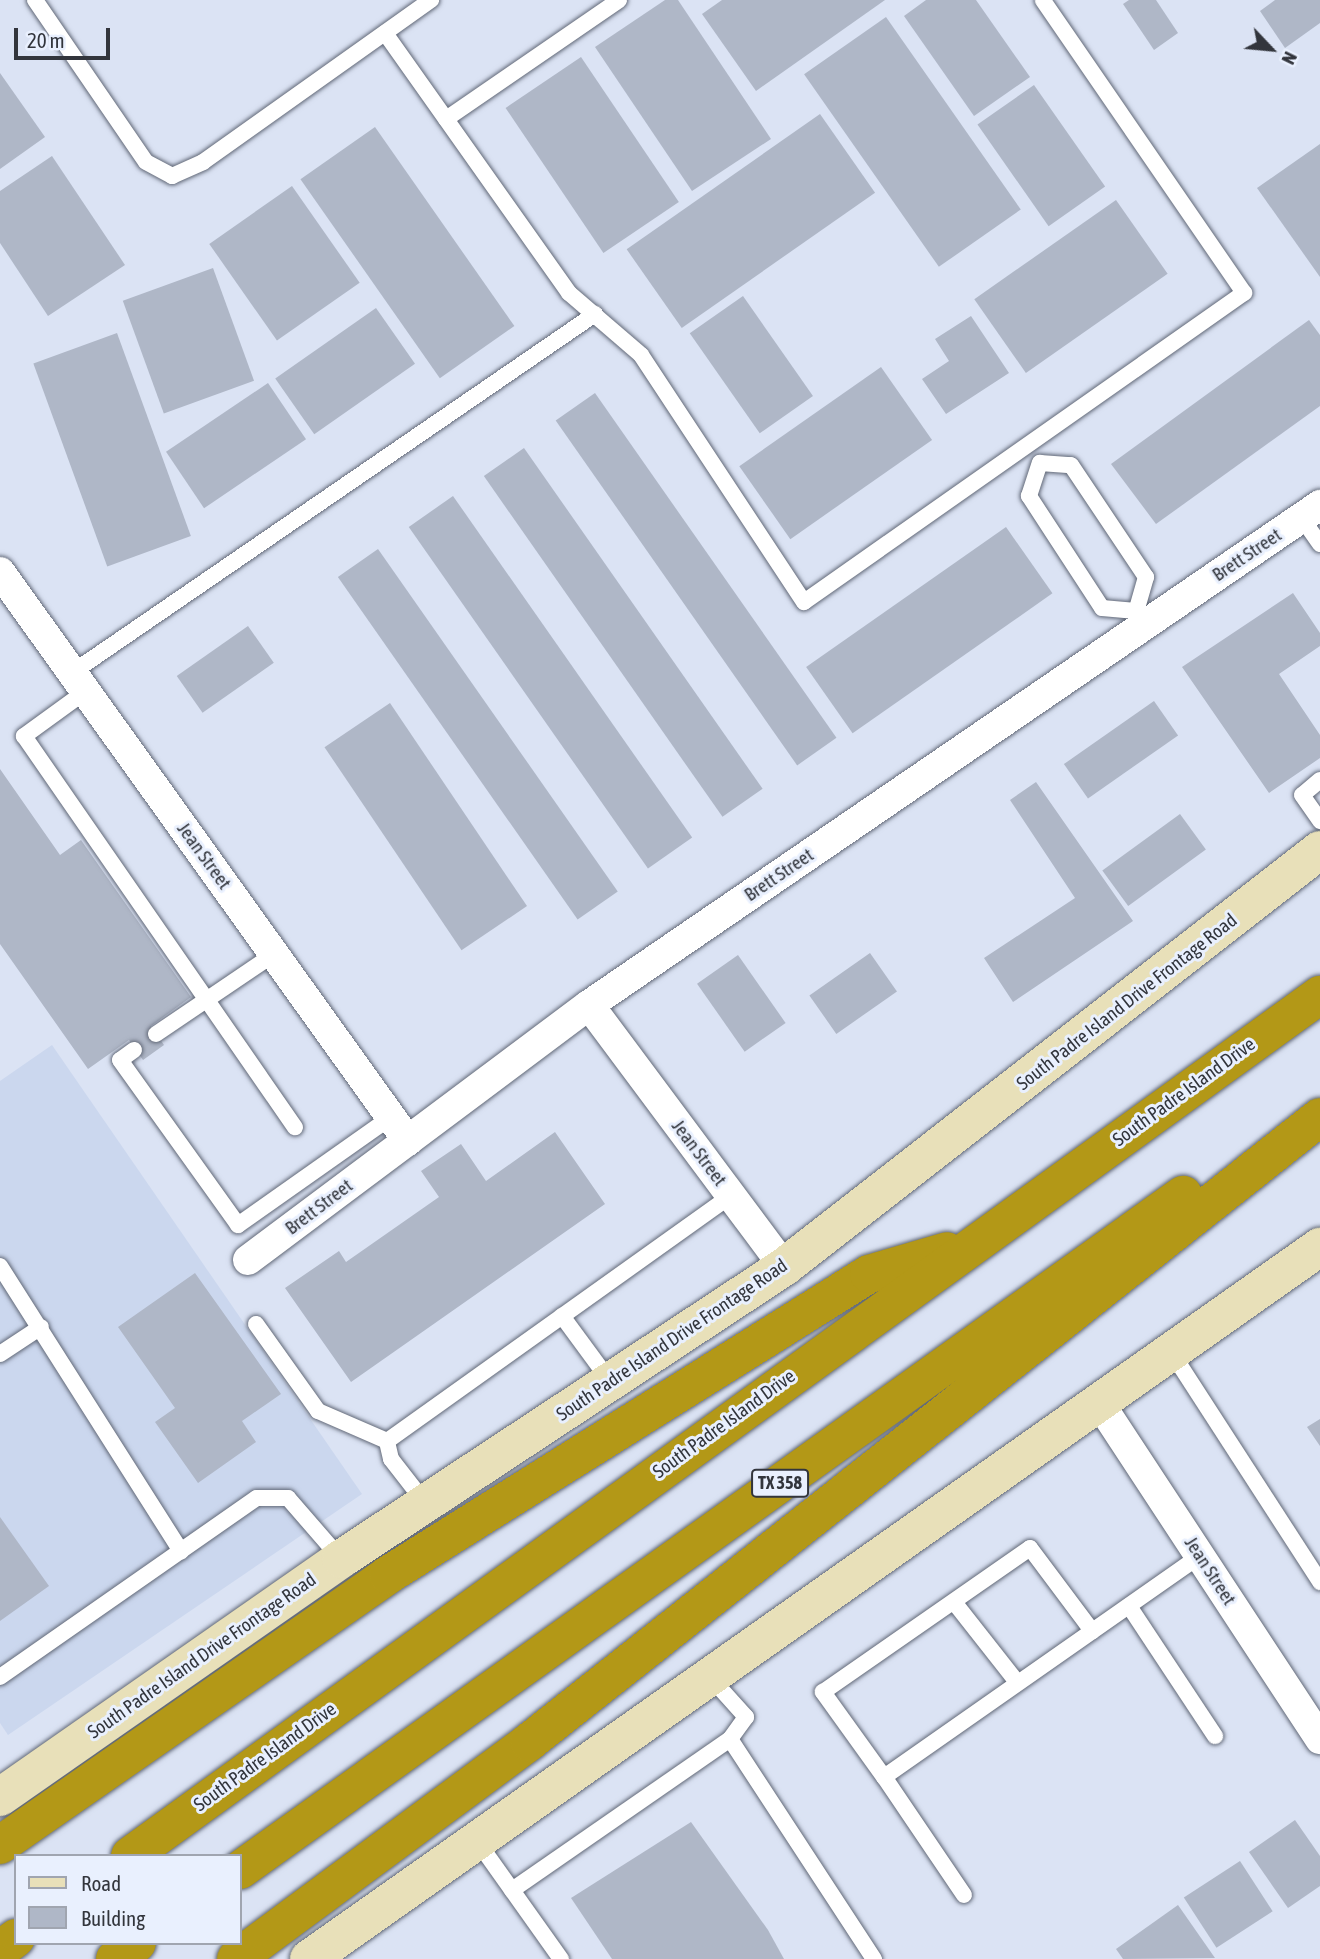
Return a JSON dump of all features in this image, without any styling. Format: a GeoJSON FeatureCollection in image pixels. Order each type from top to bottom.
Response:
{"type":"FeatureCollection","features":[{"type":"Feature","properties":{"kind":"highway","name":"South Padre Island Drive"},"geometry":{"type":"LineString","coordinates":[[133,1854],[972,1244],[1320,995]]}},
{"type":"Feature","properties":{"kind":"highway","name":"TX 358"},"geometry":{"type":"LineString","coordinates":[[242,1869],[1320,1097]]}},
{"type":"Feature","properties":{"kind":"highway"},"geometry":{"type":"LineString","coordinates":[[236,1959],[529,1742],[1320,1117]]}},
{"type":"Feature","properties":{"kind":"highway"},"geometry":{"type":"LineString","coordinates":[[0,1845],[388,1575],[869,1274],[972,1244]]}},
{"type":"Feature","properties":{"kind":"highway"},"geometry":{"type":"LineString","coordinates":[[115,1959],[134,1945]]}},
{"type":"Feature","properties":{"kind":"main road","name":"South Padre Island Drive Frontage Road"},"geometry":{"type":"LineString","coordinates":[[0,1796],[341,1559],[428,1507],[610,1381],[783,1267],[1320,850]]}},
{"type":"Feature","properties":{"kind":"main road"},"geometry":{"type":"LineString","coordinates":[[309,1959],[1320,1247]]}},
{"type":"Feature","properties":{"kind":"street","name":"Brett Street"},"geometry":{"type":"LineString","coordinates":[[248,1260],[399,1129],[589,1005],[1140,618],[1311,511]]}},
{"type":"Feature","properties":{"kind":"street","name":"Jean Street"},"geometry":{"type":"LineString","coordinates":[[0,572],[399,1129]]}},
{"type":"Feature","properties":{"kind":"street","name":"Jean Street"},"geometry":{"type":"LineString","coordinates":[[589,1005],[783,1267]]}},
{"type":"Feature","properties":{"kind":"street","name":"Jean Street"},"geometry":{"type":"LineString","coordinates":[[1100,1404],[1320,1739]]}},
{"type":"Feature","properties":{"kind":"lane"},"geometry":{"type":"LineString","coordinates":[[35,0],[146,162],[172,176],[202,162],[431,0]]}},
{"type":"Feature","properties":{"kind":"lane"},"geometry":{"type":"LineString","coordinates":[[446,119],[619,0]]}},
{"type":"Feature","properties":{"kind":"lane"},"geometry":{"type":"LineString","coordinates":[[385,33],[569,293],[640,355],[804,602],[1244,293],[1043,0]]}},
{"type":"Feature","properties":{"kind":"lane"},"geometry":{"type":"LineString","coordinates":[[295,1127],[204,1002],[24,736],[79,682],[595,314]]}},
{"type":"Feature","properties":{"kind":"lane"},"geometry":{"type":"LineString","coordinates":[[1027,446],[1040,463],[1071,465],[1146,577],[1140,618],[1102,608],[1029,496],[1040,463]]}},
{"type":"Feature","properties":{"kind":"lane"},"geometry":{"type":"LineString","coordinates":[[1311,511],[1320,544]]}},
{"type":"Feature","properties":{"kind":"lane"},"geometry":{"type":"LineString","coordinates":[[1320,780],[1301,794],[1320,821]]}},
{"type":"Feature","properties":{"kind":"lane"},"geometry":{"type":"LineString","coordinates":[[156,1034],[274,954]]}},
{"type":"Feature","properties":{"kind":"lane"},"geometry":{"type":"LineString","coordinates":[[134,1050],[120,1060],[238,1225],[399,1129]]}},
{"type":"Feature","properties":{"kind":"lane"},"geometry":{"type":"LineString","coordinates":[[387,1441],[731,1196]]}},
{"type":"Feature","properties":{"kind":"lane"},"geometry":{"type":"LineString","coordinates":[[0,1266],[181,1551]]}},
{"type":"Feature","properties":{"kind":"lane"},"geometry":{"type":"LineString","coordinates":[[562,1316],[610,1381]]}},
{"type":"Feature","properties":{"kind":"lane"},"geometry":{"type":"LineString","coordinates":[[256,1324],[318,1411],[387,1441]]}},
{"type":"Feature","properties":{"kind":"lane"},"geometry":{"type":"LineString","coordinates":[[0,1354],[41,1327]]}},
{"type":"Feature","properties":{"kind":"lane"},"geometry":{"type":"LineString","coordinates":[[1172,1353],[1320,1582]]}},
{"type":"Feature","properties":{"kind":"lane"},"geometry":{"type":"LineString","coordinates":[[387,1441],[391,1459],[428,1507]]}},
{"type":"Feature","properties":{"kind":"lane"},"geometry":{"type":"LineString","coordinates":[[0,1677],[257,1498],[277,1494],[288,1498],[341,1559]]}},
{"type":"Feature","properties":{"kind":"lane"},"geometry":{"type":"LineString","coordinates":[[964,1895],[823,1692],[1030,1548],[1092,1632]]}},
{"type":"Feature","properties":{"kind":"lane"},"geometry":{"type":"LineString","coordinates":[[884,1777],[1200,1556]]}},
{"type":"Feature","properties":{"kind":"lane"},"geometry":{"type":"LineString","coordinates":[[954,1602],[1017,1682]]}},
{"type":"Feature","properties":{"kind":"lane"},"geometry":{"type":"LineString","coordinates":[[1129,1605],[1215,1736]]}},
{"type":"Feature","properties":{"kind":"lane"},"geometry":{"type":"LineString","coordinates":[[512,1890],[730,1738],[747,1717],[710,1677]]}},
{"type":"Feature","properties":{"kind":"lane"},"geometry":{"type":"LineString","coordinates":[[730,1738],[874,1959]]}},
{"type":"Feature","properties":{"kind":"lane"},"geometry":{"type":"LineString","coordinates":[[477,1841],[562,1959]]}},
{"type":"Feature","properties":{"kind":"shaded area"},"geometry":{"type":"Polygon","coordinates":[[[52,1045],[362,1494],[8,1735],[0,1723],[0,1081],[52,1045]]]}},
{"type":"Feature","properties":{"kind":"building"},"geometry":{"type":"Polygon","coordinates":[[[665,0],[678,0],[771,139],[692,191],[595,47],[665,0]]]}},
{"type":"Feature","properties":{"kind":"building"},"geometry":{"type":"Polygon","coordinates":[[[722,0],[885,0],[756,91],[702,14],[722,0]]]}},
{"type":"Feature","properties":{"kind":"building"},"geometry":{"type":"Polygon","coordinates":[[[926,0],[976,0],[1030,77],[974,116],[904,16],[926,0]]]}},
{"type":"Feature","properties":{"kind":"building"},"geometry":{"type":"Polygon","coordinates":[[[1129,0],[1156,0],[1178,33],[1154,50],[1123,4],[1129,0]]]}},
{"type":"Feature","properties":{"kind":"building"},"geometry":{"type":"Polygon","coordinates":[[[1275,0],[1320,0],[1320,23],[1285,48],[1260,11],[1275,0]]]}},
{"type":"Feature","properties":{"kind":"building"},"geometry":{"type":"Polygon","coordinates":[[[886,17],[1021,210],[939,267],[804,74],[886,17]]]}},
{"type":"Feature","properties":{"kind":"building"},"geometry":{"type":"Polygon","coordinates":[[[581,57],[679,202],[603,253],[506,108],[581,57]]]}},
{"type":"Feature","properties":{"kind":"building"},"geometry":{"type":"Polygon","coordinates":[[[0,73],[45,137],[0,169],[0,73]]]}},
{"type":"Feature","properties":{"kind":"building"},"geometry":{"type":"Polygon","coordinates":[[[1034,85],[1105,187],[1049,226],[977,125],[1034,85]]]}},
{"type":"Feature","properties":{"kind":"building"},"geometry":{"type":"Polygon","coordinates":[[[820,114],[875,193],[682,328],[627,249],[820,114]]]}},
{"type":"Feature","properties":{"kind":"building"},"geometry":{"type":"Polygon","coordinates":[[[375,127],[514,326],[440,378],[300,179],[375,127]]]}},
{"type":"Feature","properties":{"kind":"building"},"geometry":{"type":"Polygon","coordinates":[[[1320,144],[1320,277],[1257,188],[1320,144]]]}},
{"type":"Feature","properties":{"kind":"building"},"geometry":{"type":"Polygon","coordinates":[[[52,156],[125,265],[48,316],[0,243],[0,191],[52,156]]]}},
{"type":"Feature","properties":{"kind":"building"},"geometry":{"type":"Polygon","coordinates":[[[292,186],[360,283],[277,341],[209,244],[292,186]]]}},
{"type":"Feature","properties":{"kind":"building"},"geometry":{"type":"Polygon","coordinates":[[[1116,200],[1168,274],[1026,373],[974,299],[1116,200]]]}},
{"type":"Feature","properties":{"kind":"building"},"geometry":{"type":"Polygon","coordinates":[[[213,268],[254,381],[164,414],[123,301],[213,268]]]}},
{"type":"Feature","properties":{"kind":"building"},"geometry":{"type":"Polygon","coordinates":[[[743,296],[813,396],[760,433],[690,333],[743,296]]]}},
{"type":"Feature","properties":{"kind":"building"},"geometry":{"type":"Polygon","coordinates":[[[376,308],[415,364],[314,434],[275,379],[376,308]]]}},
{"type":"Feature","properties":{"kind":"building"},"geometry":{"type":"Polygon","coordinates":[[[971,316],[1009,373],[946,414],[922,379],[949,361],[935,339],[971,316]]]}},
{"type":"Feature","properties":{"kind":"building"},"geometry":{"type":"Polygon","coordinates":[[[1309,320],[1320,335],[1320,406],[1156,524],[1111,464],[1309,320]]]}},
{"type":"Feature","properties":{"kind":"building"},"geometry":{"type":"Polygon","coordinates":[[[117,333],[191,536],[107,566],[33,363],[117,333]]]}},
{"type":"Feature","properties":{"kind":"building"},"geometry":{"type":"Polygon","coordinates":[[[881,367],[932,440],[790,539],[739,466],[881,367]]]}},
{"type":"Feature","properties":{"kind":"building"},"geometry":{"type":"Polygon","coordinates":[[[268,383],[306,439],[204,508],[166,452],[268,383]]]}},
{"type":"Feature","properties":{"kind":"building"},"geometry":{"type":"Polygon","coordinates":[[[595,393],[836,738],[797,765],[556,421],[595,393]]]}},
{"type":"Feature","properties":{"kind":"building"},"geometry":{"type":"Polygon","coordinates":[[[524,448],[763,789],[722,817],[484,476],[524,448]]]}},
{"type":"Feature","properties":{"kind":"building"},"geometry":{"type":"Polygon","coordinates":[[[453,496],[692,838],[648,869],[409,527],[453,496]]]}},
{"type":"Feature","properties":{"kind":"building"},"geometry":{"type":"Polygon","coordinates":[[[1006,527],[1052,593],[853,733],[806,667],[1006,527]]]}},
{"type":"Feature","properties":{"kind":"building"},"geometry":{"type":"Polygon","coordinates":[[[378,549],[618,891],[578,920],[338,577],[378,549]]]}},
{"type":"Feature","properties":{"kind":"building"},"geometry":{"type":"Polygon","coordinates":[[[1293,593],[1320,633],[1320,646],[1279,674],[1320,735],[1320,758],[1269,793],[1182,667],[1293,593]]]}},
{"type":"Feature","properties":{"kind":"building"},"geometry":{"type":"Polygon","coordinates":[[[248,626],[274,663],[203,713],[177,676],[248,626]]]}},
{"type":"Feature","properties":{"kind":"building"},"geometry":{"type":"Polygon","coordinates":[[[1154,701],[1178,735],[1088,798],[1064,764],[1154,701]]]}},
{"type":"Feature","properties":{"kind":"building"},"geometry":{"type":"Polygon","coordinates":[[[390,703],[527,906],[462,950],[325,747],[390,703]]]}},
{"type":"Feature","properties":{"kind":"building"},"geometry":{"type":"Polygon","coordinates":[[[0,769],[60,855],[81,840],[191,997],[151,1026],[164,1045],[143,1060],[129,1040],[88,1069],[0,944],[0,769]]]}},
{"type":"Feature","properties":{"kind":"building"},"geometry":{"type":"Polygon","coordinates":[[[1036,782],[1133,921],[1013,1002],[984,958],[1075,898],[1010,800],[1036,782]]]}},
{"type":"Feature","properties":{"kind":"building"},"geometry":{"type":"Polygon","coordinates":[[[1180,814],[1206,850],[1128,906],[1102,870],[1180,814]]]}},
{"type":"Feature","properties":{"kind":"building"},"geometry":{"type":"Polygon","coordinates":[[[870,953],[897,992],[836,1034],[809,995],[870,953]]]}},
{"type":"Feature","properties":{"kind":"building"},"geometry":{"type":"Polygon","coordinates":[[[738,955],[786,1023],[745,1052],[697,984],[738,955]]]}},
{"type":"Feature","properties":{"kind":"building"},"geometry":{"type":"Polygon","coordinates":[[[555,1132],[605,1204],[351,1382],[285,1288],[339,1251],[346,1262],[439,1197],[421,1171],[461,1144],[486,1181],[555,1132]]]}},
{"type":"Feature","properties":{"kind":"building"},"geometry":{"type":"Polygon","coordinates":[[[195,1273],[281,1394],[242,1421],[256,1442],[198,1483],[155,1422],[175,1408],[118,1327],[195,1273]]]}},
{"type":"Feature","properties":{"kind":"building"},"geometry":{"type":"Polygon","coordinates":[[[1320,1419],[1320,1446],[1307,1427],[1320,1419]]]}},
{"type":"Feature","properties":{"kind":"building"},"geometry":{"type":"Polygon","coordinates":[[[0,1517],[49,1586],[0,1621],[0,1517]]]}},
{"type":"Feature","properties":{"kind":"building"},"geometry":{"type":"Polygon","coordinates":[[[1295,1820],[1320,1856],[1320,1886],[1288,1908],[1249,1852],[1295,1820]]]}},
{"type":"Feature","properties":{"kind":"building"},"geometry":{"type":"Polygon","coordinates":[[[691,1822],[768,1930],[784,1959],[612,1959],[571,1898],[691,1822]]]}},
{"type":"Feature","properties":{"kind":"building"},"geometry":{"type":"Polygon","coordinates":[[[1240,1861],[1273,1911],[1216,1948],[1184,1897],[1240,1861]]]}},
{"type":"Feature","properties":{"kind":"building"},"geometry":{"type":"Polygon","coordinates":[[[1178,1905],[1215,1958],[1123,1959],[1116,1949],[1178,1905]]]}}]}
